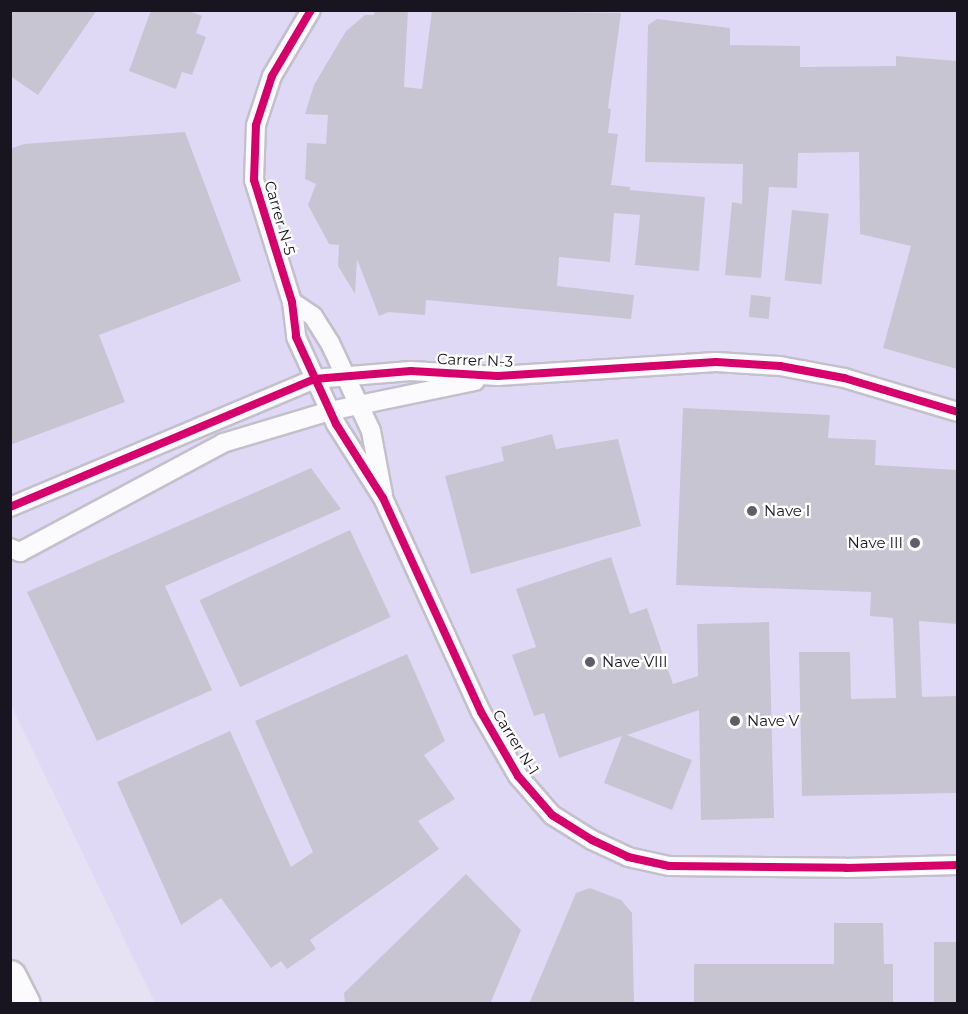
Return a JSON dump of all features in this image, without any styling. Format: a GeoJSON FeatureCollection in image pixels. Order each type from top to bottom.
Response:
{"type":"FeatureCollection","features":[{"type":"Feature","properties":{"kind":"highway"},"geometry":{"type":"LineString","coordinates":[[10,977],[24,1004]]}},
{"type":"Feature","properties":{"kind":"street","name":"Carrer N-5"},"geometry":{"type":"LineString","coordinates":[[292,302],[255,180],[256,125],[272,76],[303,13]]}},
{"type":"Feature","properties":{"kind":"street","name":"Carrer N-1"},"geometry":{"type":"LineString","coordinates":[[292,302],[313,316],[359,405],[378,456],[383,498]]}},
{"type":"Feature","properties":{"kind":"street","name":"Carrer N-1"},"geometry":{"type":"LineString","coordinates":[[292,302],[296,337],[314,379],[330,411],[383,498],[481,712],[518,776],[552,815],[592,840],[628,857],[669,866],[846,868],[957,865]]}},
{"type":"Feature","properties":{"kind":"street","name":"Carrer N-3"},"geometry":{"type":"LineString","coordinates":[[10,507],[314,379],[411,371],[498,376],[716,362],[780,366],[844,378],[957,412]]}},
{"type":"Feature","properties":{"kind":"street","name":"Carrer N-3"},"geometry":{"type":"LineString","coordinates":[[10,548],[20,552],[223,443],[330,411],[498,376]]}},
{"type":"Feature","properties":{"kind":"shaded area"},"geometry":{"type":"Polygon","coordinates":[[[11,11],[957,11],[957,1003],[155,1003],[11,705],[11,11]]]}},
{"type":"Feature","properties":{"kind":"building"},"geometry":{"type":"Polygon","coordinates":[[[10,10],[97,10],[38,95],[10,76],[10,10]]]}},
{"type":"Feature","properties":{"kind":"building"},"geometry":{"type":"Polygon","coordinates":[[[151,10],[187,10],[202,16],[196,33],[206,37],[192,75],[182,72],[176,89],[129,71],[151,10]]]}},
{"type":"Feature","properties":{"kind":"building"},"geometry":{"type":"Polygon","coordinates":[[[375,10],[408,10],[404,87],[422,89],[432,10],[621,13],[608,108],[611,109],[608,133],[618,134],[611,185],[630,187],[630,190],[705,197],[699,271],[635,265],[640,215],[614,213],[610,262],[559,257],[557,286],[634,295],[631,319],[426,300],[425,315],[389,312],[379,316],[357,259],[355,294],[338,266],[339,245],[329,244],[308,205],[316,184],[305,179],[307,143],[326,144],[328,115],[305,114],[314,85],[346,31],[365,15],[374,15],[375,10]]]}},
{"type":"Feature","properties":{"kind":"building"},"geometry":{"type":"Polygon","coordinates":[[[657,19],[730,28],[730,45],[800,46],[800,67],[896,66],[896,56],[957,61],[957,369],[883,348],[911,246],[860,234],[859,152],[798,153],[797,188],[769,187],[761,278],[725,275],[732,202],[742,204],[743,164],[645,162],[648,25],[657,19]]]}},
{"type":"Feature","properties":{"kind":"building"},"geometry":{"type":"Polygon","coordinates":[[[185,132],[241,281],[99,335],[125,402],[10,445],[10,149],[24,144],[185,132]]]}},
{"type":"Feature","properties":{"kind":"building"},"geometry":{"type":"Polygon","coordinates":[[[792,210],[829,214],[821,284],[785,281],[792,210]]]}},
{"type":"Feature","properties":{"kind":"building"},"geometry":{"type":"Polygon","coordinates":[[[751,295],[771,297],[769,319],[749,317],[751,295]]]}},
{"type":"Feature","properties":{"kind":"building"},"geometry":{"type":"Polygon","coordinates":[[[683,408],[830,415],[828,438],[876,440],[875,465],[957,470],[957,624],[919,621],[922,697],[957,696],[957,793],[802,796],[799,652],[850,652],[851,699],[896,698],[893,618],[870,616],[871,592],[676,585],[683,408]]]}},
{"type":"Feature","properties":{"kind":"building"},"geometry":{"type":"Polygon","coordinates":[[[552,434],[556,449],[618,439],[641,526],[471,574],[445,476],[504,461],[501,447],[552,434]]]}},
{"type":"Feature","properties":{"kind":"building"},"geometry":{"type":"Polygon","coordinates":[[[311,468],[341,509],[165,586],[212,690],[97,741],[27,592],[311,468]]]}},
{"type":"Feature","properties":{"kind":"building"},"geometry":{"type":"Polygon","coordinates":[[[350,530],[391,617],[240,687],[200,600],[350,530]]]}},
{"type":"Feature","properties":{"kind":"building"},"geometry":{"type":"Polygon","coordinates":[[[611,557],[630,614],[647,608],[673,684],[698,676],[697,624],[769,622],[774,818],[701,820],[699,710],[627,735],[692,760],[672,810],[604,783],[622,736],[559,758],[544,713],[534,716],[512,655],[536,647],[516,589],[611,557]]]}},
{"type":"Feature","properties":{"kind":"building"},"geometry":{"type":"Polygon","coordinates":[[[407,654],[445,741],[424,755],[455,799],[418,821],[439,849],[310,940],[316,949],[287,969],[281,961],[271,968],[221,898],[181,925],[117,782],[230,731],[291,867],[313,852],[255,721],[407,654]]]}},
{"type":"Feature","properties":{"kind":"building"},"geometry":{"type":"Polygon","coordinates":[[[466,874],[521,930],[490,1004],[345,1004],[344,993],[466,874]]]}},
{"type":"Feature","properties":{"kind":"building"},"geometry":{"type":"Polygon","coordinates":[[[590,888],[621,900],[632,913],[634,1004],[529,1004],[576,893],[590,888]]]}},
{"type":"Feature","properties":{"kind":"building"},"geometry":{"type":"Polygon","coordinates":[[[834,923],[883,923],[884,964],[893,964],[893,1004],[694,1004],[694,964],[834,964],[834,923]]]}},
{"type":"Feature","properties":{"kind":"building"},"geometry":{"type":"Polygon","coordinates":[[[934,942],[957,942],[957,1004],[934,1004],[934,942]]]}},
{"type":"Feature","properties":{"kind":"cycle path"},"geometry":{"type":"LineString","coordinates":[[311,10],[272,76],[256,125],[254,180],[292,302],[296,337],[336,424],[383,498],[481,712],[518,776],[552,815],[592,840],[628,857],[669,866],[846,868],[958,865]]}},
{"type":"Feature","properties":{"kind":"cycle path"},"geometry":{"type":"LineString","coordinates":[[10,507],[314,379],[411,371],[498,376],[716,362],[780,366],[844,378],[958,412]]}},
{"type":"Feature","properties":{"kind":"place","name":"Nave I"},"geometry":{"type":"Point","coordinates":[752,511]}},
{"type":"Feature","properties":{"kind":"place","name":"Nave III"},"geometry":{"type":"Point","coordinates":[915,543]}},
{"type":"Feature","properties":{"kind":"place","name":"Nave VIII"},"geometry":{"type":"Point","coordinates":[590,662]}},
{"type":"Feature","properties":{"kind":"place","name":"Nave V"},"geometry":{"type":"Point","coordinates":[735,721]}}]}
